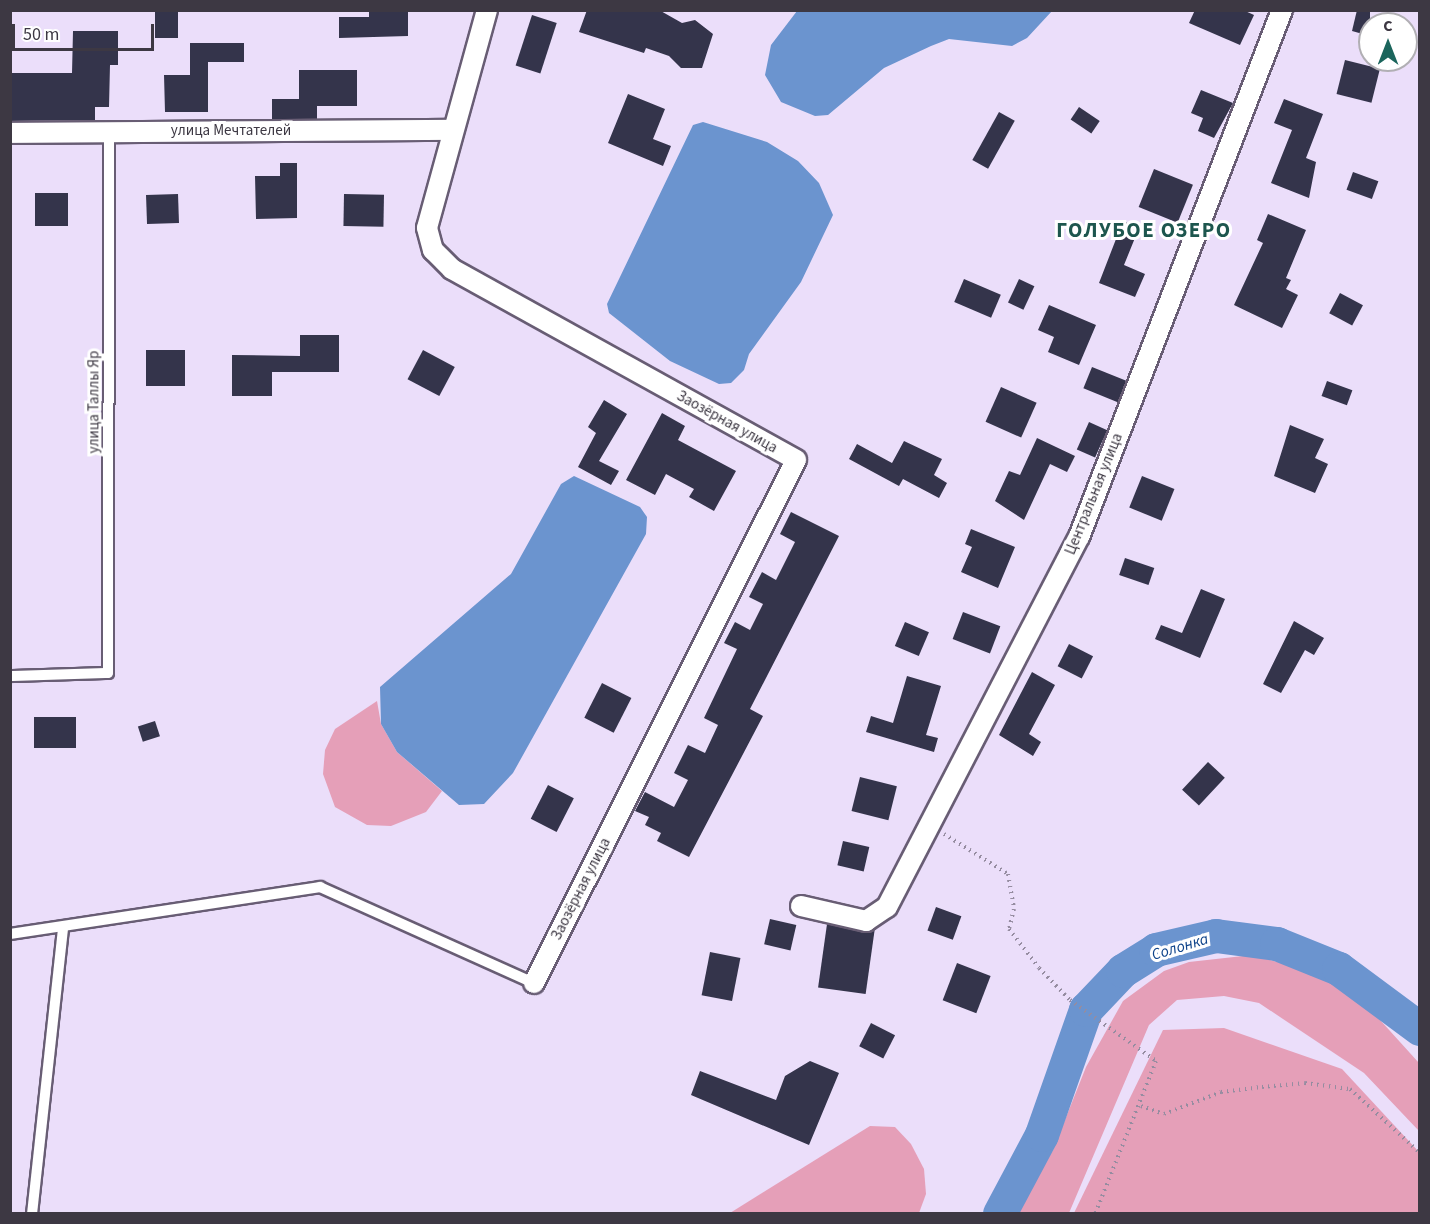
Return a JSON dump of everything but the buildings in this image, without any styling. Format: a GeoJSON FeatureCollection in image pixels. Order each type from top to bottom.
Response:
{"type":"FeatureCollection","features":[{"type":"Feature","properties":{"kind":"street","name":"Заозёрная улица"},"geometry":{"type":"LineString","coordinates":[[487,10],[451,130],[428,228],[429,243],[441,260],[796,460],[534,983]]}},
{"type":"Feature","properties":{"kind":"street","name":"Центральная улица"},"geometry":{"type":"LineString","coordinates":[[801,906],[866,921],[877,918],[928,824],[1079,537],[1282,10]]}},
{"type":"Feature","properties":{"kind":"street","name":"улица Мечтателей"},"geometry":{"type":"LineString","coordinates":[[10,133],[451,130]]}},
{"type":"Feature","properties":{"kind":"lane","name":"улица Таллы Яр"},"geometry":{"type":"LineString","coordinates":[[10,676],[108,674],[109,132]]}},
{"type":"Feature","properties":{"kind":"lane"},"geometry":{"type":"LineString","coordinates":[[10,934],[63,929],[320,887],[534,983]]}},
{"type":"Feature","properties":{"kind":"lane"},"geometry":{"type":"LineString","coordinates":[[32,1214],[63,929]]}},
{"type":"Feature","properties":{"kind":"path"},"geometry":{"type":"LineString","coordinates":[[928,824],[1008,873],[1014,909],[1009,929],[1070,1000],[1156,1060],[1141,1106],[1095,1214]]}},
{"type":"Feature","properties":{"kind":"path"},"geometry":{"type":"LineString","coordinates":[[1141,1106],[1164,1113],[1221,1092],[1305,1083],[1350,1089],[1419,1153]]}},
{"type":"Feature","properties":{"kind":"shaded area"},"geometry":{"type":"Polygon","coordinates":[[[377,701],[381,724],[397,752],[442,791],[426,812],[391,826],[367,825],[335,807],[323,774],[325,750],[335,729],[377,701]]]}},
{"type":"Feature","properties":{"kind":"shaded area"},"geometry":{"type":"Polygon","coordinates":[[[1252,955],[1314,972],[1371,1010],[1419,1063],[1419,1131],[1364,1073],[1259,1003],[1224,996],[1177,1000],[1149,1025],[1069,1213],[1014,1213],[1053,1150],[1086,1067],[1123,1001],[1164,971],[1189,962],[1252,955]]]}},
{"type":"Feature","properties":{"kind":"shaded area"},"geometry":{"type":"Polygon","coordinates":[[[1224,1028],[1342,1069],[1419,1152],[1419,1213],[1074,1213],[1163,1030],[1224,1028]]]}},
{"type":"Feature","properties":{"kind":"shaded area"},"geometry":{"type":"Polygon","coordinates":[[[870,1126],[895,1127],[911,1144],[924,1169],[926,1194],[919,1213],[730,1213],[870,1126]]]}},
{"type":"Feature","properties":{"kind":"water"},"geometry":{"type":"Polygon","coordinates":[[[797,11],[1052,11],[1027,38],[1012,46],[949,39],[931,46],[884,68],[828,115],[815,116],[781,102],[765,75],[771,45],[797,11]]]}},
{"type":"Feature","properties":{"kind":"water"},"geometry":{"type":"Polygon","coordinates":[[[703,122],[767,142],[798,161],[819,183],[833,215],[801,282],[749,354],[744,370],[731,383],[719,384],[670,361],[609,313],[607,304],[693,125],[703,122]]]}},
{"type":"Feature","properties":{"kind":"water"},"geometry":{"type":"Polygon","coordinates":[[[574,476],[640,507],[647,517],[646,534],[513,773],[484,804],[459,805],[397,752],[381,724],[380,687],[511,574],[561,484],[574,476]]]}},
{"type":"Feature","properties":{"kind":"waterway","name":"Солонка"},"geometry":{"type":"LineString","coordinates":[[1000,1214],[1042,1135],[1086,1010],[1123,971],[1156,950],[1216,936],[1277,944],[1339,969],[1420,1029]]}},
{"type":"Feature","properties":{"kind":"district","name":"ГОЛУБОЕ ОЗЕРО"},"geometry":{"type":"Point","coordinates":[1144,230]}}]}
